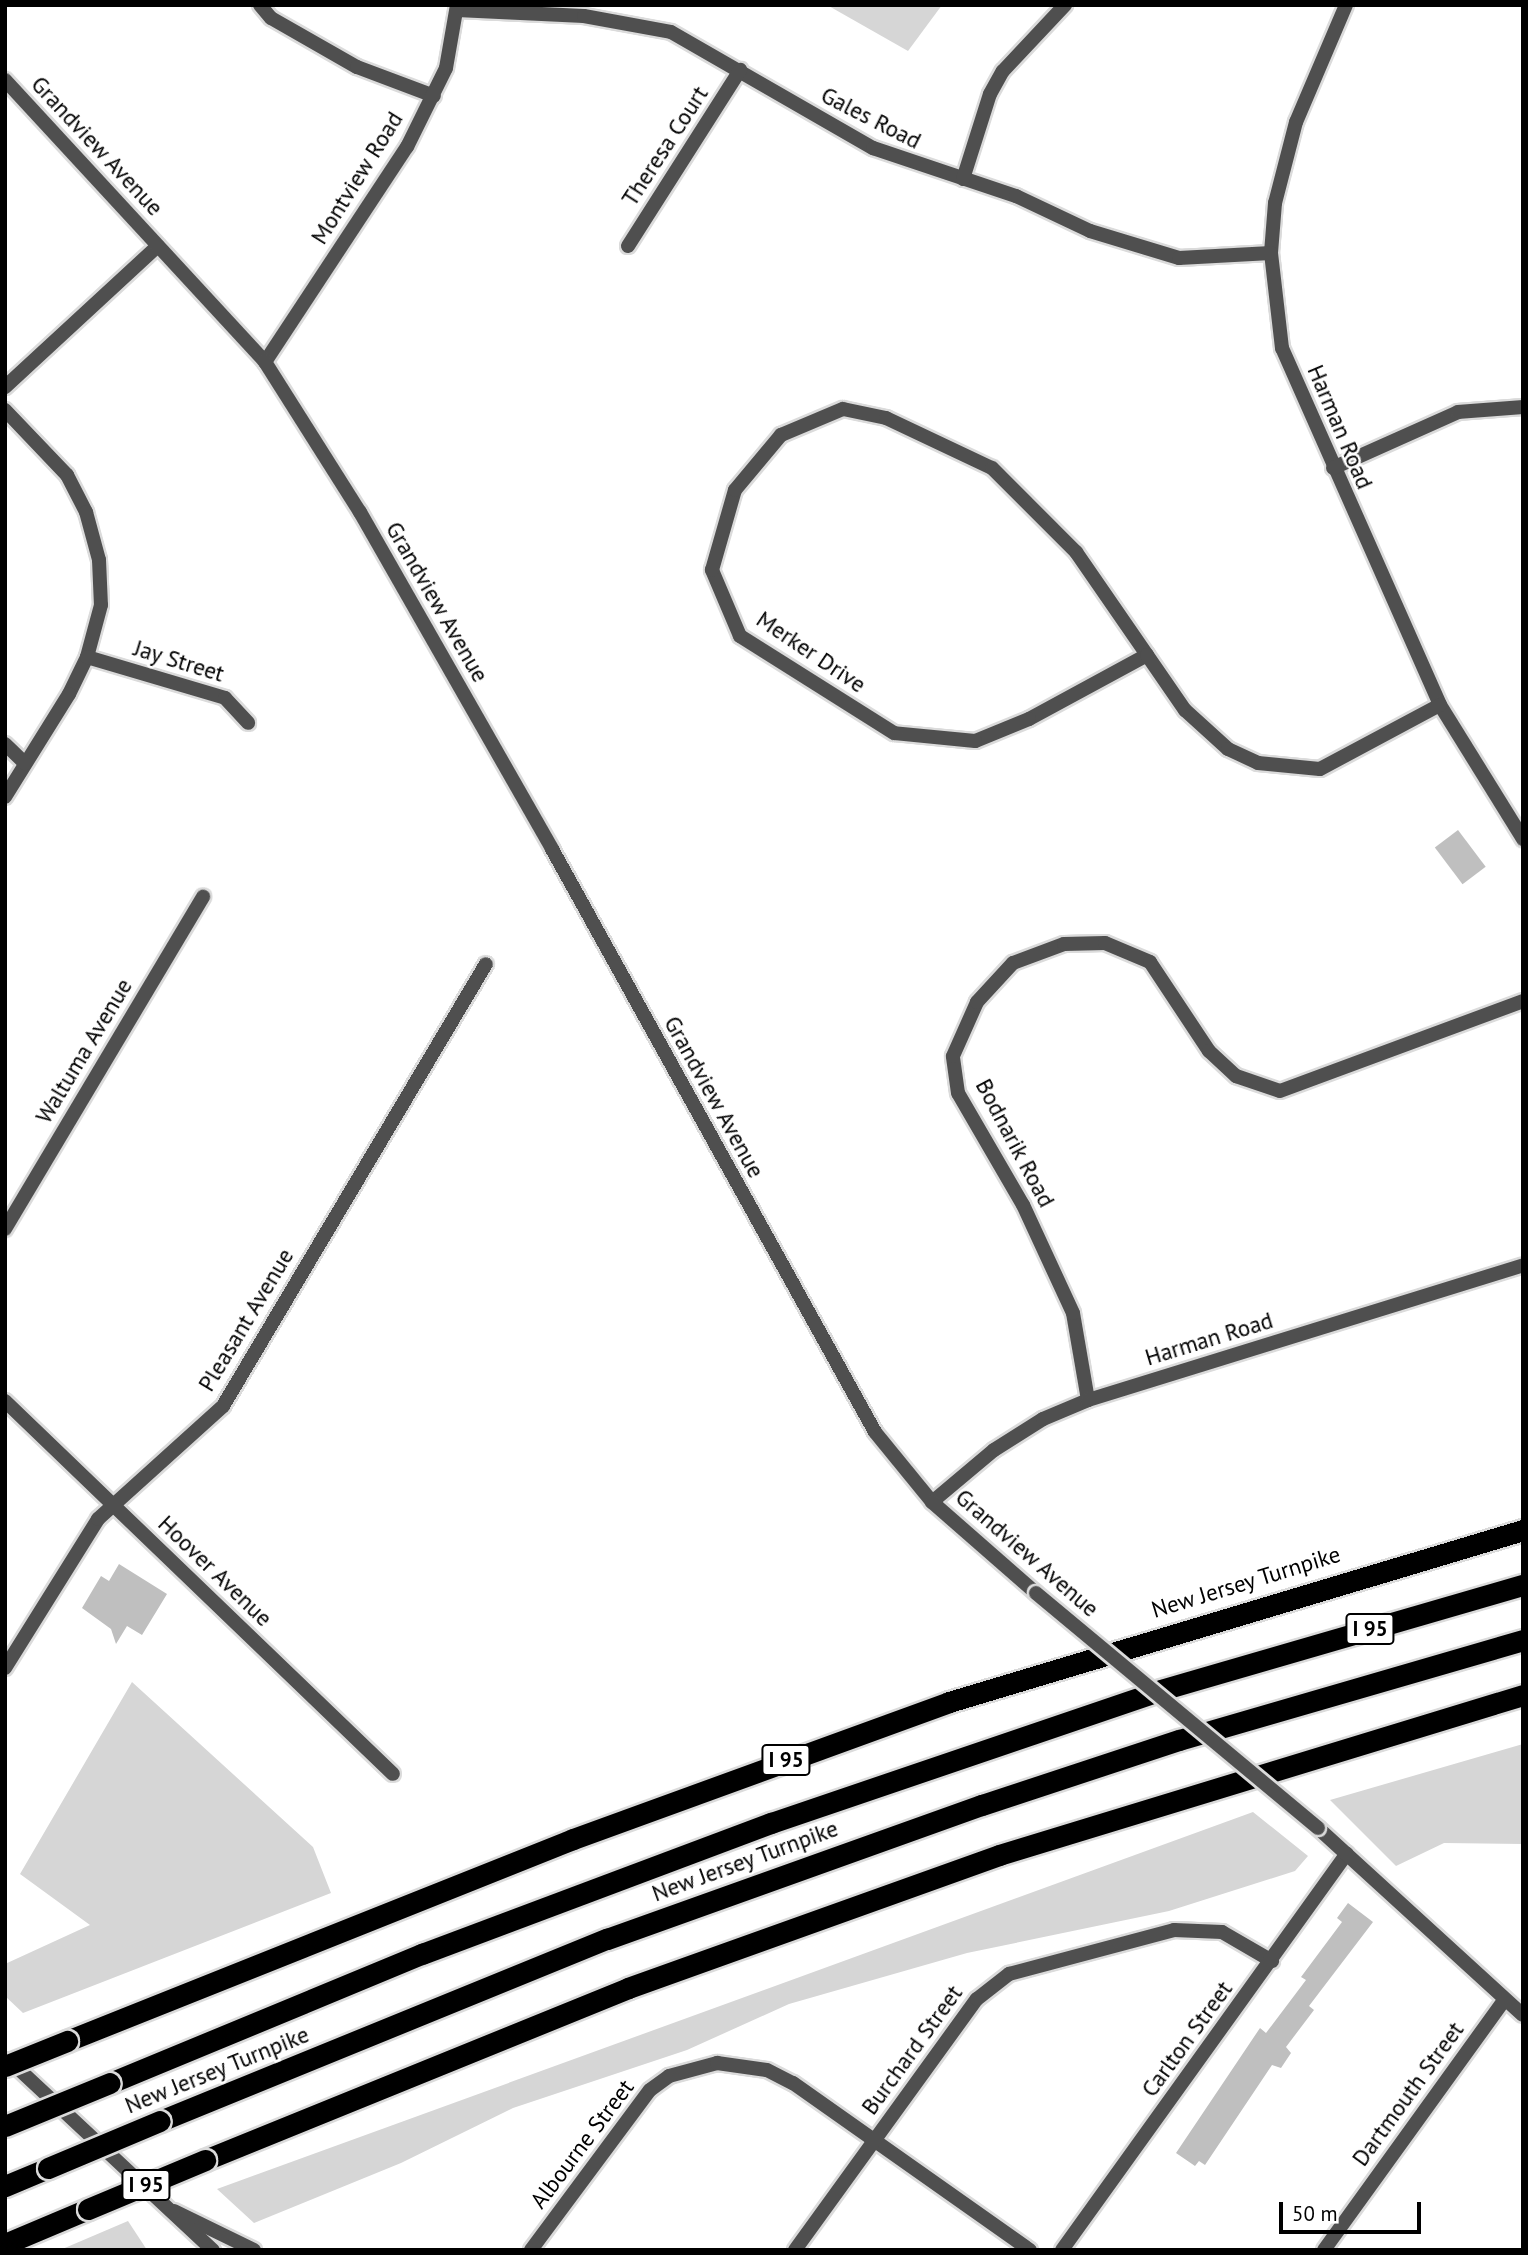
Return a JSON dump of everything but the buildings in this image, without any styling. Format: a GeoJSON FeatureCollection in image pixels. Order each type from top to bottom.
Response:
{"type":"FeatureCollection","features":[{"type":"Feature","properties":{"kind":"highway","name":"New Jersey Turnpike"},"geometry":{"type":"LineString","coordinates":[[5,2066],[548,1849],[949,1702],[1523,1530]]}},
{"type":"Feature","properties":{"kind":"highway","name":"New Jersey Turnpike"},"geometry":{"type":"LineString","coordinates":[[5,2126],[422,1954],[771,1823],[1161,1690],[1523,1585]]}},
{"type":"Feature","properties":{"kind":"highway","name":"New Jersey Turnpike"},"geometry":{"type":"LineString","coordinates":[[5,2186],[607,1939],[932,1822],[1179,1740],[1523,1640]]}},
{"type":"Feature","properties":{"kind":"highway","name":"I 95"},"geometry":{"type":"LineString","coordinates":[[5,2244],[628,1988],[986,1859],[1523,1695]]}},
{"type":"Feature","properties":{"kind":"street"},"geometry":{"type":"LineString","coordinates":[[260,5],[271,18],[357,67],[434,96]]}},
{"type":"Feature","properties":{"kind":"street"},"geometry":{"type":"LineString","coordinates":[[962,180],[996,83],[1026,42],[1065,5]]}},
{"type":"Feature","properties":{"kind":"street","name":"Harman Road"},"geometry":{"type":"LineString","coordinates":[[1346,5],[1282,168],[1271,253],[1282,348],[1440,705],[1523,839]]}},
{"type":"Feature","properties":{"kind":"street","name":"Montview Road"},"geometry":{"type":"LineString","coordinates":[[265,362],[407,147],[434,96],[457,8]]}},
{"type":"Feature","properties":{"kind":"street","name":"Gales Road"},"geometry":{"type":"LineString","coordinates":[[457,8],[626,22],[671,32],[740,69],[873,148],[1131,246],[1179,258],[1271,253]]}},
{"type":"Feature","properties":{"kind":"street","name":"Theresa Court"},"geometry":{"type":"LineString","coordinates":[[628,246],[740,69]]}},
{"type":"Feature","properties":{"kind":"street","name":"Grandview Avenue"},"geometry":{"type":"LineString","coordinates":[[5,80],[265,362],[360,512],[552,849],[861,1409],[932,1502],[1036,1593],[1318,1828],[1523,2015]]}},
{"type":"Feature","properties":{"kind":"street"},"geometry":{"type":"LineString","coordinates":[[5,387],[158,246]]}},
{"type":"Feature","properties":{"kind":"street"},"geometry":{"type":"LineString","coordinates":[[1333,468],[1458,412],[1523,407]]}},
{"type":"Feature","properties":{"kind":"street","name":"Merker Drive"},"geometry":{"type":"LineString","coordinates":[[1147,655],[1029,719],[975,741],[894,733],[740,636],[712,570],[743,481],[781,435],[843,409],[886,418],[992,468],[1076,552],[1185,710],[1228,749],[1258,763],[1320,769],[1440,705]]}},
{"type":"Feature","properties":{"kind":"street"},"geometry":{"type":"LineString","coordinates":[[5,410],[67,475],[86,512],[99,560],[101,606],[87,657],[5,797]]}},
{"type":"Feature","properties":{"kind":"street","name":"Jay Street"},"geometry":{"type":"LineString","coordinates":[[87,657],[225,698],[248,723]]}},
{"type":"Feature","properties":{"kind":"street"},"geometry":{"type":"LineString","coordinates":[[5,744],[25,763]]}},
{"type":"Feature","properties":{"kind":"street","name":"Waltuma Avenue"},"geometry":{"type":"LineString","coordinates":[[5,1228],[203,897]]}},
{"type":"Feature","properties":{"kind":"street","name":"Bodnarik Road"},"geometry":{"type":"LineString","coordinates":[[1088,1401],[1073,1313],[1023,1205],[958,1093],[953,1055],[977,1002],[1013,963],[1064,944],[1105,943],[1150,962],[1209,1051],[1236,1076],[1280,1091],[1523,1001]]}},
{"type":"Feature","properties":{"kind":"street","name":"Pleasant Avenue"},"geometry":{"type":"LineString","coordinates":[[5,1668],[85,1537],[114,1505],[223,1406],[486,964]]}},
{"type":"Feature","properties":{"kind":"street","name":"Harman Road"},"geometry":{"type":"LineString","coordinates":[[932,1502],[994,1450],[1043,1419],[1088,1401],[1523,1265]]}},
{"type":"Feature","properties":{"kind":"street","name":"Hoover Avenue"},"geometry":{"type":"LineString","coordinates":[[5,1401],[393,1774]]}},
{"type":"Feature","properties":{"kind":"street","name":"Carlton Street"},"geometry":{"type":"LineString","coordinates":[[1062,2250],[1347,1854]]}},
{"type":"Feature","properties":{"kind":"street","name":"Burchard Street"},"geometry":{"type":"LineString","coordinates":[[795,2250],[977,1999],[1009,1974],[1174,1930],[1222,1932],[1272,1961]]}},
{"type":"Feature","properties":{"kind":"street","name":"Dartmouth Street"},"geometry":{"type":"LineString","coordinates":[[1324,2250],[1505,1999]]}},
{"type":"Feature","properties":{"kind":"street"},"geometry":{"type":"LineString","coordinates":[[5,2056],[174,2211],[208,2248]]}},
{"type":"Feature","properties":{"kind":"street","name":"Albourne Street"},"geometry":{"type":"LineString","coordinates":[[531,2250],[650,2090],[669,2076],[717,2063],[767,2070],[876,2137]]}},
{"type":"Feature","properties":{"kind":"street"},"geometry":{"type":"LineString","coordinates":[[876,2137],[1030,2250]]}},
{"type":"Feature","properties":{"kind":"street"},"geometry":{"type":"LineString","coordinates":[[174,2211],[254,2250]]}},
{"type":"Feature","properties":{"kind":"shaded area"},"geometry":{"type":"Polygon","coordinates":[[[827,5],[942,5],[908,51],[827,5]]]}},
{"type":"Feature","properties":{"kind":"shaded area"},"geometry":{"type":"Polygon","coordinates":[[[132,1682],[313,1847],[331,1893],[23,2013],[5,1996],[5,1964],[90,1925],[20,1874],[132,1682]]]}},
{"type":"Feature","properties":{"kind":"shaded area"},"geometry":{"type":"Polygon","coordinates":[[[1523,1744],[1523,1844],[1444,1843],[1396,1866],[1330,1800],[1523,1744]]]}},
{"type":"Feature","properties":{"kind":"shaded area"},"geometry":{"type":"Polygon","coordinates":[[[1253,1812],[1308,1856],[1295,1871],[1169,1911],[967,1953],[789,2004],[687,2050],[513,2108],[401,2163],[254,2223],[217,2189],[1253,1812]]]}},
{"type":"Feature","properties":{"kind":"shaded area"},"geometry":{"type":"Polygon","coordinates":[[[128,2221],[147,2250],[60,2250],[128,2221]]]}}]}
